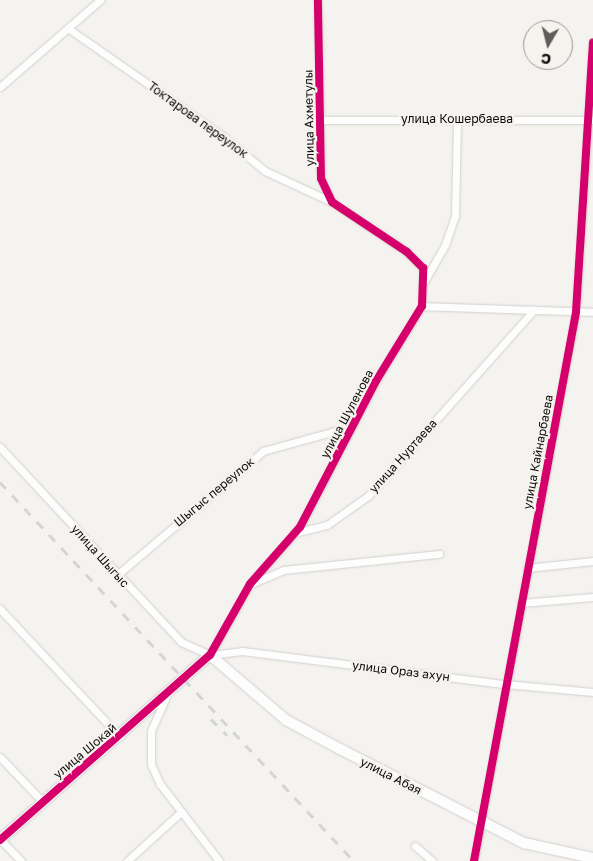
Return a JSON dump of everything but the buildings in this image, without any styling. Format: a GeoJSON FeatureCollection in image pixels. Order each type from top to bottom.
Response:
{"type":"FeatureCollection","features":[{"type":"Feature","properties":{"kind":"street"},"geometry":{"type":"LineString","coordinates":[[0,87],[100,0]]}},
{"type":"Feature","properties":{"kind":"street","name":"улица Ахметулы"},"geometry":{"type":"LineString","coordinates":[[318,0],[321,178],[332,202]]}},
{"type":"Feature","properties":{"kind":"street","name":"Токтарова переулок"},"geometry":{"type":"LineString","coordinates":[[68,29],[220,134],[265,171],[332,202]]}},
{"type":"Feature","properties":{"kind":"street","name":"улица Кайнарбаева"},"geometry":{"type":"LineString","coordinates":[[474,861],[505,684],[576,312],[590,119],[593,43]]}},
{"type":"Feature","properties":{"kind":"street"},"geometry":{"type":"LineString","coordinates":[[425,280],[444,245],[455,216],[457,119]]}},
{"type":"Feature","properties":{"kind":"street","name":"улица Кошербаева"},"geometry":{"type":"LineString","coordinates":[[320,120],[590,119]]}},
{"type":"Feature","properties":{"kind":"street"},"geometry":{"type":"LineString","coordinates":[[332,202],[407,252],[423,268],[425,280],[422,306],[593,312]]}},
{"type":"Feature","properties":{"kind":"street","name":"улица Шуленова"},"geometry":{"type":"LineString","coordinates":[[294,533],[422,306]]}},
{"type":"Feature","properties":{"kind":"street","name":"улица Нуртаева"},"geometry":{"type":"LineString","coordinates":[[294,533],[327,524],[369,495],[534,310]]}},
{"type":"Feature","properties":{"kind":"street","name":"Шыгыс переулок"},"geometry":{"type":"LineString","coordinates":[[117,575],[263,451],[353,426]]}},
{"type":"Feature","properties":{"kind":"street","name":"улица Шыгыс"},"geometry":{"type":"LineString","coordinates":[[0,446],[117,575],[181,642],[210,655]]}},
{"type":"Feature","properties":{"kind":"street"},"geometry":{"type":"LineString","coordinates":[[210,655],[250,584],[294,533]]}},
{"type":"Feature","properties":{"kind":"street"},"geometry":{"type":"LineString","coordinates":[[250,584],[283,570],[439,554]]}},
{"type":"Feature","properties":{"kind":"street"},"geometry":{"type":"LineString","coordinates":[[527,568],[593,561]]}},
{"type":"Feature","properties":{"kind":"street"},"geometry":{"type":"LineString","coordinates":[[521,603],[593,597]]}},
{"type":"Feature","properties":{"kind":"street"},"geometry":{"type":"LineString","coordinates":[[0,609],[120,737]]}},
{"type":"Feature","properties":{"kind":"street","name":"улица Ораз ахун"},"geometry":{"type":"LineString","coordinates":[[210,655],[242,651],[505,684],[593,692]]}},
{"type":"Feature","properties":{"kind":"street","name":"улица Шокай"},"geometry":{"type":"LineString","coordinates":[[0,839],[120,737],[210,655]]}},
{"type":"Feature","properties":{"kind":"street","name":"улица Абая"},"geometry":{"type":"LineString","coordinates":[[210,655],[286,720],[524,843],[593,858]]}},
{"type":"Feature","properties":{"kind":"street"},"geometry":{"type":"LineString","coordinates":[[172,688],[158,710],[151,731],[151,764],[160,784],[219,861]]}},
{"type":"Feature","properties":{"kind":"street"},"geometry":{"type":"LineString","coordinates":[[0,757],[43,802]]}},
{"type":"Feature","properties":{"kind":"street"},"geometry":{"type":"LineString","coordinates":[[127,861],[181,812]]}},
{"type":"Feature","properties":{"kind":"street"},"geometry":{"type":"LineString","coordinates":[[0,839],[21,861]]}},
{"type":"Feature","properties":{"kind":"street"},"geometry":{"type":"LineString","coordinates":[[415,846],[432,861]]}},
{"type":"Feature","properties":{"kind":"railway"},"geometry":{"type":"LineString","coordinates":[[0,482],[354,861]]}},
{"type":"Feature","properties":{"kind":"railway"},"geometry":{"type":"LineString","coordinates":[[211,719],[227,735]]}},
{"type":"Feature","properties":{"kind":"cycle path"},"geometry":{"type":"LineString","coordinates":[[0,840],[210,655],[250,584],[300,527],[376,381],[422,306],[423,268],[407,252],[332,202],[321,178],[318,0]]}},
{"type":"Feature","properties":{"kind":"cycle path"},"geometry":{"type":"LineString","coordinates":[[474,861],[576,312],[593,43]]}}]}
